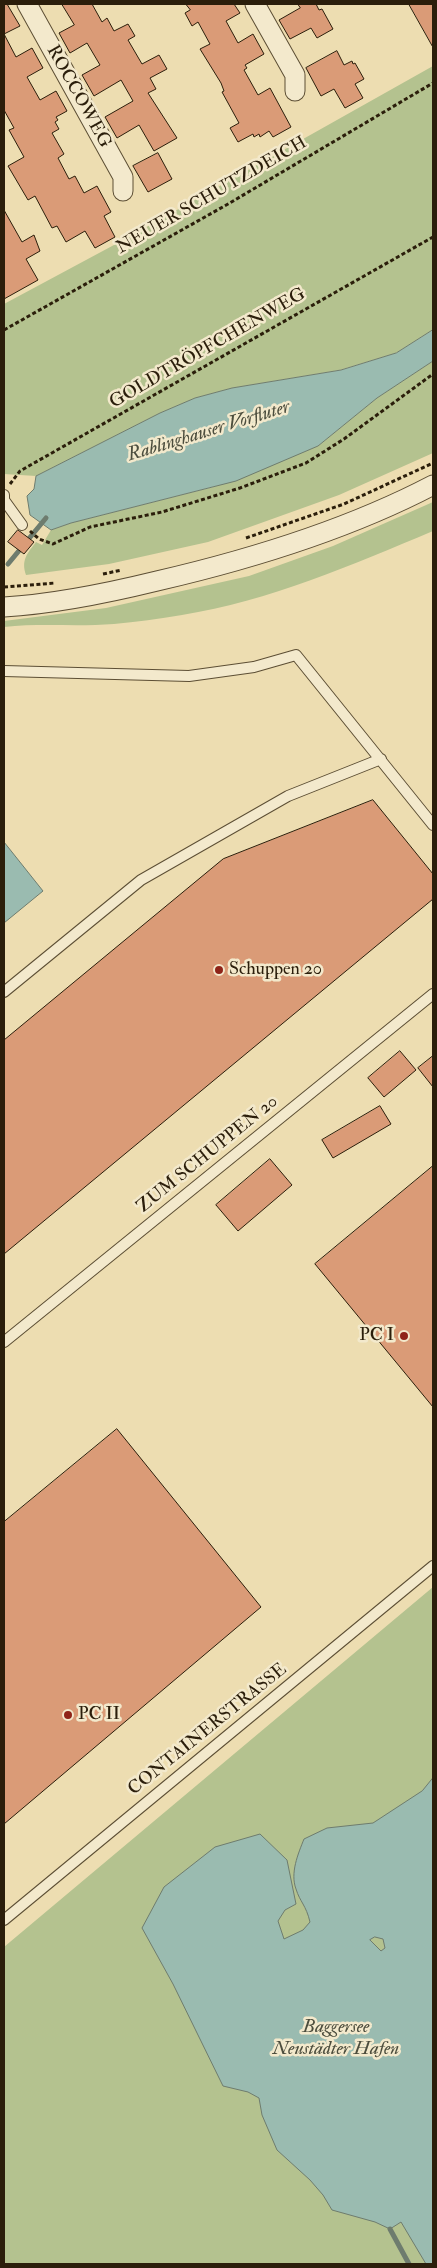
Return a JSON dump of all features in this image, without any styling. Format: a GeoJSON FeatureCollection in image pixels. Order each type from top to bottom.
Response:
{"type":"FeatureCollection","features":[{"type":"Feature","properties":{"kind":"street","name":"ROCCOWEG"},"geometry":{"type":"LineString","coordinates":[[27,4],[123,176],[123,191]]}},
{"type":"Feature","properties":{"kind":"street"},"geometry":{"type":"LineString","coordinates":[[254,4],[295,76],[295,91]]}},
{"type":"Feature","properties":{"kind":"street"},"geometry":{"type":"LineString","coordinates":[[4,607],[113,592],[214,568],[304,540],[362,517],[433,485]]}},
{"type":"Feature","properties":{"kind":"lane"},"geometry":{"type":"LineString","coordinates":[[4,495],[4,500],[22,525]]}},
{"type":"Feature","properties":{"kind":"lane"},"geometry":{"type":"LineString","coordinates":[[4,671],[189,676],[254,667],[296,655],[433,825]]}},
{"type":"Feature","properties":{"kind":"lane"},"geometry":{"type":"LineString","coordinates":[[4,992],[140,880],[288,796],[381,759]]}},
{"type":"Feature","properties":{"kind":"lane","name":"ZUM SCHUPPEN 20"},"geometry":{"type":"LineString","coordinates":[[4,1342],[433,994]]}},
{"type":"Feature","properties":{"kind":"lane","name":"CONTAINERSTRASSE"},"geometry":{"type":"LineString","coordinates":[[4,1920],[433,1566]]}},
{"type":"Feature","properties":{"kind":"path","name":"NEUER SCHUTZDEICH"},"geometry":{"type":"LineString","coordinates":[[4,330],[228,204],[433,83]]}},
{"type":"Feature","properties":{"kind":"path","name":"GOLDTRÖPFCHENWEG"},"geometry":{"type":"LineString","coordinates":[[9,485],[20,471],[433,237]]}},
{"type":"Feature","properties":{"kind":"path"},"geometry":{"type":"LineString","coordinates":[[39,538],[53,544],[90,527],[162,512],[240,488],[306,463],[344,439],[433,374]]}},
{"type":"Feature","properties":{"kind":"path"},"geometry":{"type":"LineString","coordinates":[[238,542],[344,504],[433,463]]}},
{"type":"Feature","properties":{"kind":"path"},"geometry":{"type":"LineString","coordinates":[[96,576],[124,569]]}},
{"type":"Feature","properties":{"kind":"path"},"geometry":{"type":"LineString","coordinates":[[4,587],[58,582]]}},
{"type":"Feature","properties":{"kind":"green space"},"geometry":{"type":"Polygon","coordinates":[[[433,66],[433,330],[396,353],[340,370],[232,388],[195,398],[160,413],[36,476],[4,474],[4,304],[127,238],[433,66]]]}},
{"type":"Feature","properties":{"kind":"green space"},"geometry":{"type":"Polygon","coordinates":[[[433,361],[433,453],[339,495],[208,542],[109,564],[26,575],[24,565],[28,554],[36,542],[42,545],[51,530],[71,523],[213,487],[318,446],[377,398],[433,361]]]}},
{"type":"Feature","properties":{"kind":"green space"},"geometry":{"type":"Polygon","coordinates":[[[433,502],[433,531],[310,580],[247,601],[182,615],[131,622],[100,625],[4,627],[4,621],[106,608],[249,576],[333,546],[433,502]]]}},
{"type":"Feature","properties":{"kind":"green space"},"geometry":{"type":"Polygon","coordinates":[[[433,1587],[433,2264],[4,2264],[4,1947],[433,1587]]]}},
{"type":"Feature","properties":{"kind":"water"},"geometry":{"type":"Polygon","coordinates":[[[433,330],[433,361],[377,398],[318,446],[236,481],[71,523],[51,530],[30,515],[27,496],[34,489],[36,476],[160,413],[195,398],[232,388],[341,370],[396,353],[433,330]]]}},
{"type":"Feature","properties":{"kind":"water"},"geometry":{"type":"Polygon","coordinates":[[[4,842],[43,891],[4,923],[4,842]]]}},
{"type":"Feature","properties":{"kind":"water","name":"Baggersee Neustädter Hafen"},"geometry":{"type":"Polygon","coordinates":[[[433,1778],[433,2264],[426,2264],[401,2222],[390,2229],[375,2222],[332,2210],[323,2195],[310,2180],[277,2150],[262,2115],[259,2098],[248,2092],[223,2086],[173,1984],[142,1928],[164,1887],[215,1847],[260,1834],[287,1860],[296,1904],[285,1910],[278,1921],[284,1939],[303,1930],[310,1922],[307,1911],[296,1889],[294,1877],[299,1851],[304,1839],[327,1828],[373,1823],[422,1791],[433,1778]],[[375,1937],[370,1940],[381,1951],[385,1948],[383,1939],[375,1937]]]}},
{"type":"Feature","properties":{"kind":"building"},"geometry":{"type":"Polygon","coordinates":[[[4,4],[7,4],[20,26],[4,34],[4,4]]]}},
{"type":"Feature","properties":{"kind":"building"},"geometry":{"type":"Polygon","coordinates":[[[62,4],[92,4],[102,22],[107,18],[114,31],[128,24],[135,36],[128,40],[142,64],[159,55],[167,69],[150,78],[156,89],[148,93],[177,138],[154,151],[139,125],[117,138],[105,117],[133,101],[121,80],[94,96],[82,75],[100,65],[87,43],[70,53],[59,33],[74,25],[62,4]]]}},
{"type":"Feature","properties":{"kind":"building"},"geometry":{"type":"Polygon","coordinates":[[[186,4],[234,4],[240,13],[226,21],[238,43],[253,34],[264,54],[245,65],[247,68],[244,70],[258,95],[270,88],[291,127],[273,137],[269,131],[260,137],[259,134],[254,137],[253,134],[238,142],[230,128],[239,123],[222,92],[224,91],[221,83],[200,49],[210,44],[198,22],[192,26],[185,13],[190,10],[186,4]]]}},
{"type":"Feature","properties":{"kind":"building"},"geometry":{"type":"Polygon","coordinates":[[[298,4],[316,4],[319,10],[322,9],[333,29],[317,38],[311,28],[290,39],[279,20],[300,8],[298,4]]]}},
{"type":"Feature","properties":{"kind":"building"},"geometry":{"type":"Polygon","coordinates":[[[409,4],[433,4],[433,47],[409,4]]]}},
{"type":"Feature","properties":{"kind":"building"},"geometry":{"type":"Polygon","coordinates":[[[4,34],[16,57],[32,48],[43,68],[27,77],[40,100],[56,91],[67,111],[56,117],[58,120],[55,122],[59,129],[52,133],[64,154],[58,158],[69,179],[75,176],[84,193],[97,186],[111,212],[104,216],[115,237],[95,248],[85,231],[66,242],[57,226],[52,228],[35,196],[28,200],[8,166],[24,157],[9,130],[14,128],[4,110],[4,34]]]}},
{"type":"Feature","properties":{"kind":"building"},"geometry":{"type":"Polygon","coordinates":[[[337,51],[344,65],[352,61],[353,64],[355,63],[364,79],[355,84],[363,98],[345,108],[334,89],[321,96],[306,68],[337,51]]]}},
{"type":"Feature","properties":{"kind":"building"},"geometry":{"type":"Polygon","coordinates":[[[158,153],[172,179],[148,192],[133,166],[158,153]]]}},
{"type":"Feature","properties":{"kind":"building"},"geometry":{"type":"Polygon","coordinates":[[[4,210],[22,242],[34,235],[40,251],[26,259],[38,280],[4,299],[4,210]]]}},
{"type":"Feature","properties":{"kind":"building"},"geometry":{"type":"Polygon","coordinates":[[[18,530],[34,542],[24,554],[8,542],[18,530]]]}},
{"type":"Feature","properties":{"kind":"building","name":"Schuppen 20"},"geometry":{"type":"Polygon","coordinates":[[[373,800],[433,874],[433,899],[4,1254],[4,1040],[223,859],[373,800]]]}},
{"type":"Feature","properties":{"kind":"building"},"geometry":{"type":"Polygon","coordinates":[[[400,1051],[416,1070],[384,1097],[368,1078],[400,1051]]]}},
{"type":"Feature","properties":{"kind":"building"},"geometry":{"type":"Polygon","coordinates":[[[433,1056],[433,1087],[418,1068],[433,1056]]]}},
{"type":"Feature","properties":{"kind":"building"},"geometry":{"type":"Polygon","coordinates":[[[380,1106],[391,1124],[333,1158],[322,1140],[380,1106]]]}},
{"type":"Feature","properties":{"kind":"building"},"geometry":{"type":"Polygon","coordinates":[[[270,1159],[292,1185],[238,1231],[216,1205],[270,1159]]]}},
{"type":"Feature","properties":{"kind":"building","name":"PC I"},"geometry":{"type":"Polygon","coordinates":[[[433,1166],[433,1407],[315,1264],[433,1166]]]}},
{"type":"Feature","properties":{"kind":"building","name":"PC II"},"geometry":{"type":"Polygon","coordinates":[[[117,1429],[261,1607],[4,1824],[4,1522],[117,1429]]]}},
{"type":"Feature","properties":{"kind":"waterway","name":"Rablinghauser Vorfluter"},"geometry":{"type":"LineString","coordinates":[[8,564],[46,518]]}},
{"type":"Feature","properties":{"kind":"waterway"},"geometry":{"type":"LineString","coordinates":[[390,2229],[409,2264]]}},
{"type":"Feature","properties":{"kind":"place","name":"Schuppen 20"},"geometry":{"type":"Point","coordinates":[219,970]}},
{"type":"Feature","properties":{"kind":"place","name":"PC I"},"geometry":{"type":"Point","coordinates":[404,1336]}},
{"type":"Feature","properties":{"kind":"place","name":"PC II"},"geometry":{"type":"Point","coordinates":[68,1715]}}]}
